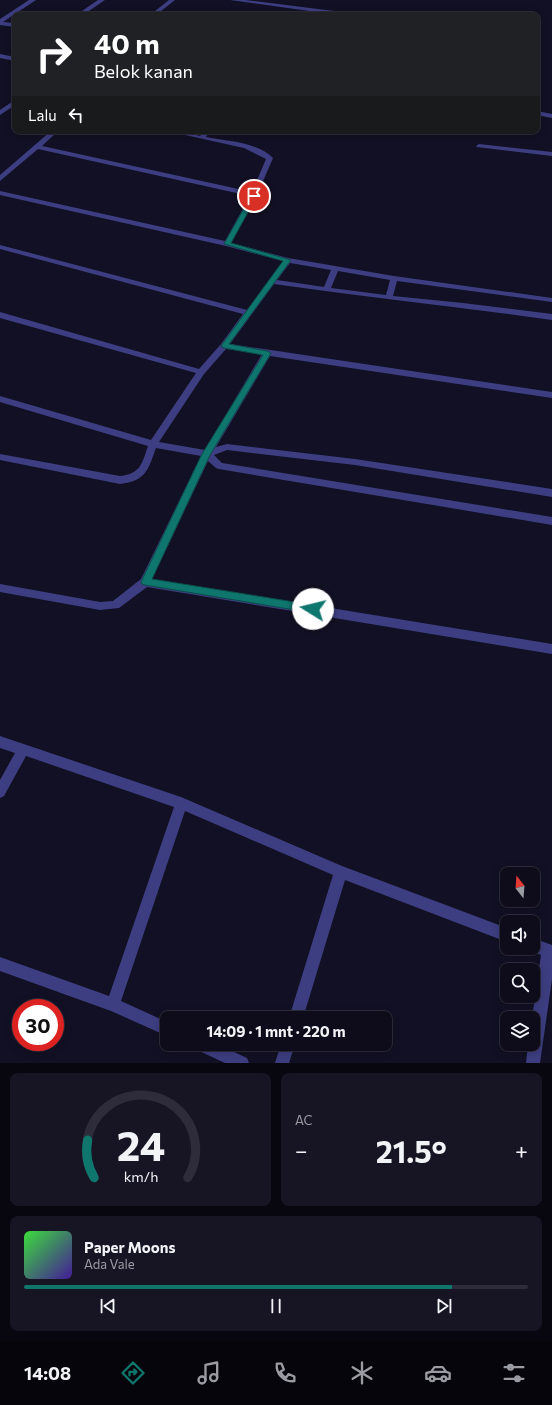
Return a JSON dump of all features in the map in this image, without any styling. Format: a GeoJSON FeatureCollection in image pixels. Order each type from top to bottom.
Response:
{"type":"FeatureCollection","features":[{"type":"Feature","properties":{"kind":"street"},"geometry":{"type":"LineString","coordinates":[[15,12],[33,0]]}},
{"type":"Feature","properties":{"kind":"street"},"geometry":{"type":"LineString","coordinates":[[84,12],[102,0]]}},
{"type":"Feature","properties":{"kind":"street"},"geometry":{"type":"LineString","coordinates":[[157,12],[172,0]]}},
{"type":"Feature","properties":{"kind":"street"},"geometry":{"type":"LineString","coordinates":[[233,0],[327,12]]}},
{"type":"Feature","properties":{"kind":"street"},"geometry":{"type":"LineString","coordinates":[[0,22],[12,14]]}},
{"type":"Feature","properties":{"kind":"street"},"geometry":{"type":"LineString","coordinates":[[0,22],[12,24]]}},
{"type":"Feature","properties":{"kind":"street"},"geometry":{"type":"LineString","coordinates":[[0,56],[12,58]]}},
{"type":"Feature","properties":{"kind":"street"},"geometry":{"type":"LineString","coordinates":[[0,113],[12,104]]}},
{"type":"Feature","properties":{"kind":"street"},"geometry":{"type":"LineString","coordinates":[[540,114],[552,116]]}},
{"type":"Feature","properties":{"kind":"street"},"geometry":{"type":"LineString","coordinates":[[0,179],[52,134]]}},
{"type":"Feature","properties":{"kind":"street"},"geometry":{"type":"LineString","coordinates":[[184,134],[253,149],[264,153],[270,158],[254,196],[227,244]]}},
{"type":"Feature","properties":{"kind":"street"},"geometry":{"type":"LineString","coordinates":[[202,138],[205,134]]}},
{"type":"Feature","properties":{"kind":"street"},"geometry":{"type":"LineString","coordinates":[[479,146],[552,154]]}},
{"type":"Feature","properties":{"kind":"street"},"geometry":{"type":"LineString","coordinates":[[37,147],[254,196]]}},
{"type":"Feature","properties":{"kind":"street"},"geometry":{"type":"LineString","coordinates":[[0,193],[227,244],[288,260],[394,278],[465,297],[552,317]]}},
{"type":"Feature","properties":{"kind":"street"},"geometry":{"type":"LineString","coordinates":[[0,247],[248,313]]}},
{"type":"Feature","properties":{"kind":"street"},"geometry":{"type":"LineString","coordinates":[[0,457],[120,480],[132,479],[143,470],[153,444],[201,372],[224,346],[288,260]]}},
{"type":"Feature","properties":{"kind":"street"},"geometry":{"type":"LineString","coordinates":[[326,290],[335,269]]}},
{"type":"Feature","properties":{"kind":"street"},"geometry":{"type":"LineString","coordinates":[[389,298],[394,278]]}},
{"type":"Feature","properties":{"kind":"street"},"geometry":{"type":"LineString","coordinates":[[273,282],[389,298],[465,297],[552,300]]}},
{"type":"Feature","properties":{"kind":"street"},"geometry":{"type":"LineString","coordinates":[[0,315],[201,372]]}},
{"type":"Feature","properties":{"kind":"street"},"geometry":{"type":"LineString","coordinates":[[224,346],[552,395]]}},
{"type":"Feature","properties":{"kind":"street"},"geometry":{"type":"LineString","coordinates":[[0,588],[100,606],[115,605],[145,582],[206,454],[219,436],[267,353]]}},
{"type":"Feature","properties":{"kind":"street"},"geometry":{"type":"LineString","coordinates":[[0,399],[153,444],[206,454],[227,447],[355,462],[552,493]]}},
{"type":"Feature","properties":{"kind":"street"},"geometry":{"type":"LineString","coordinates":[[206,454],[219,466],[552,521]]}},
{"type":"Feature","properties":{"kind":"street"},"geometry":{"type":"LineString","coordinates":[[145,582],[552,649]]}},
{"type":"Feature","properties":{"kind":"street"},"geometry":{"type":"LineString","coordinates":[[0,742],[181,803],[341,872],[500,932]]}},
{"type":"Feature","properties":{"kind":"street"},"geometry":{"type":"LineString","coordinates":[[0,792],[23,750]]}},
{"type":"Feature","properties":{"kind":"street"},"geometry":{"type":"LineString","coordinates":[[113,1005],[181,803]]}},
{"type":"Feature","properties":{"kind":"street"},"geometry":{"type":"LineString","coordinates":[[298,1011],[341,872]]}},
{"type":"Feature","properties":{"kind":"street"},"geometry":{"type":"LineString","coordinates":[[533,1063],[550,951],[540,947]]}},
{"type":"Feature","properties":{"kind":"street"},"geometry":{"type":"LineString","coordinates":[[0,964],[113,1005],[160,1026]]}},
{"type":"Feature","properties":{"kind":"street"},"geometry":{"type":"LineString","coordinates":[[215,1051],[242,1063]]}},
{"type":"Feature","properties":{"kind":"street"},"geometry":{"type":"LineString","coordinates":[[282,1063],[286,1051]]}},
{"type":"Feature","properties":{"kind":"route"},"geometry":{"type":"LineString","coordinates":[[254,196],[227,244],[288,260],[224,346],[267,353],[219,436],[206,454],[145,582],[313,609]]}}]}
